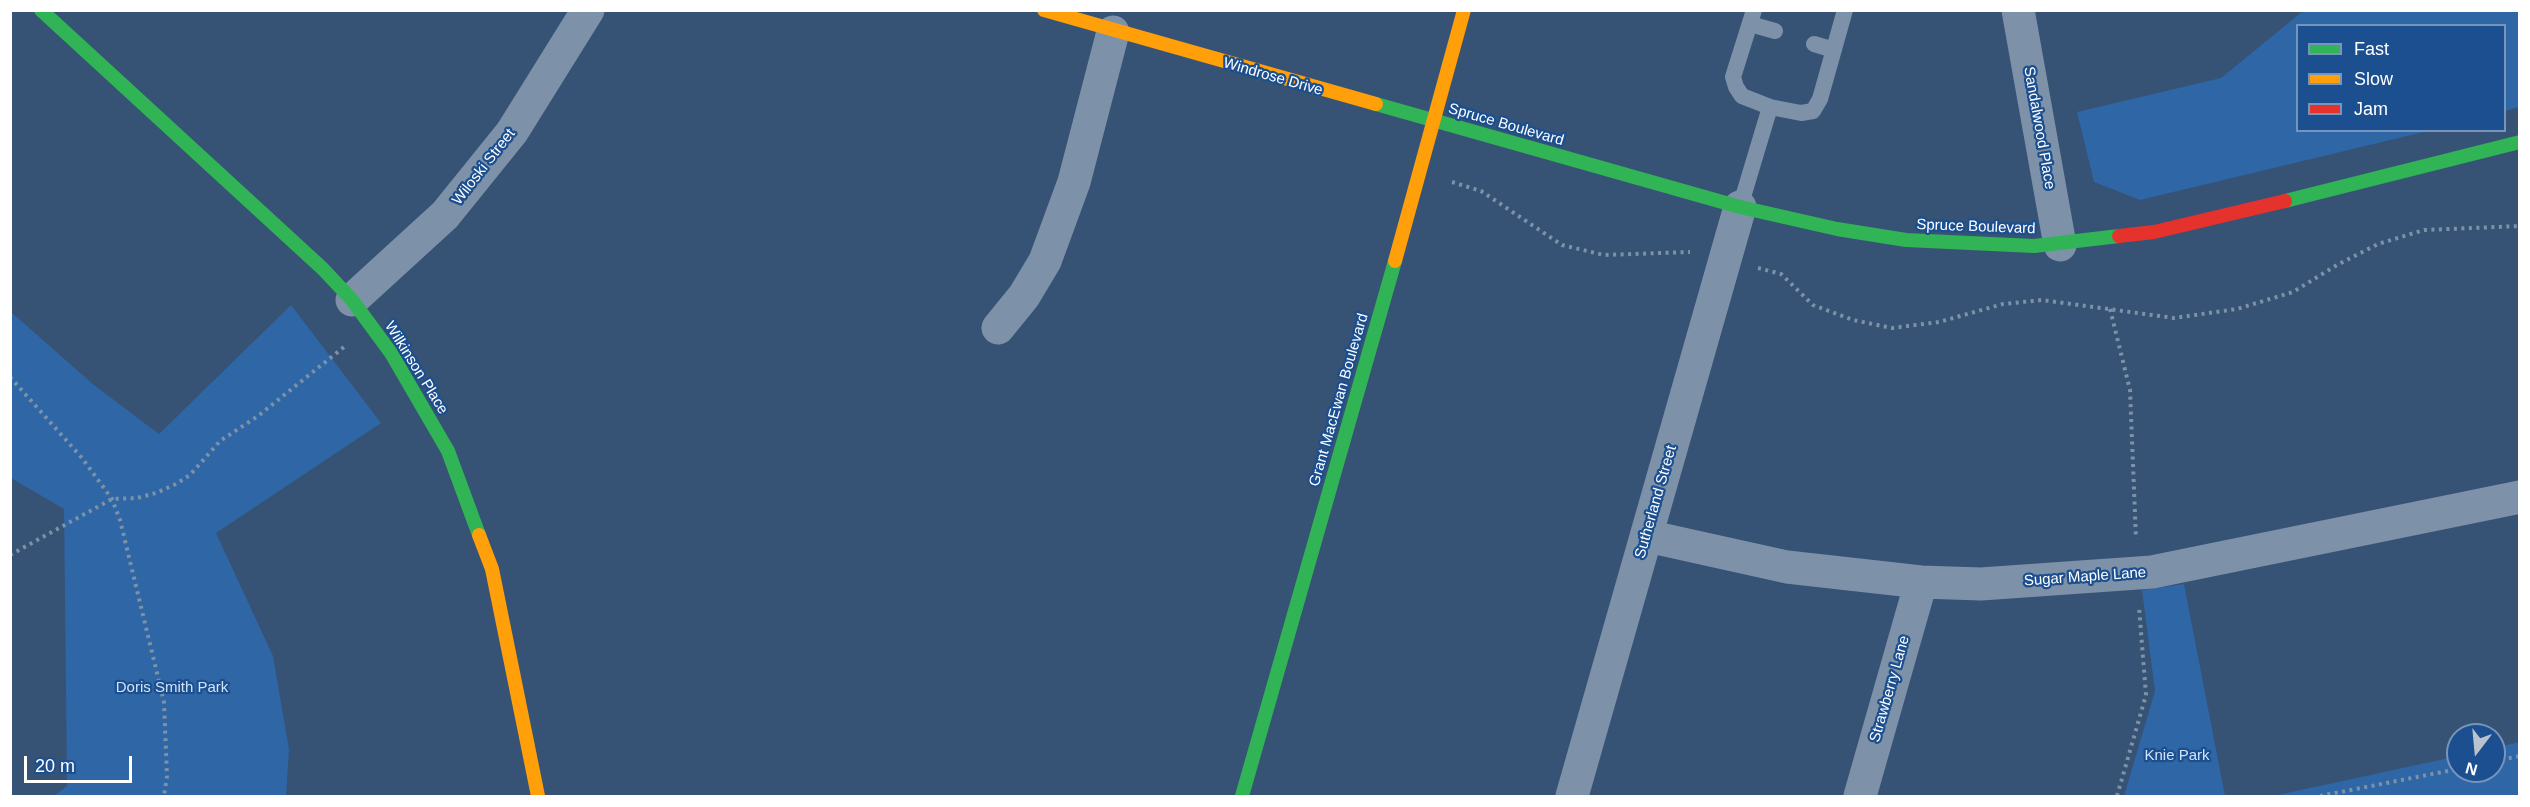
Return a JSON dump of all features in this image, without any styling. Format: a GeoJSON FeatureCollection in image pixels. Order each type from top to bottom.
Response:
{"type":"FeatureCollection","features":[{"type":"Feature","properties":{"kind":"street","name":"Wilkinson Place"},"geometry":{"type":"LineString","coordinates":[[41,10],[314,261],[361,313],[391,353],[448,451],[492,569],[538,796]]}},
{"type":"Feature","properties":{"kind":"street","name":"Wiloski Street"},"geometry":{"type":"LineString","coordinates":[[361,313],[446,215],[512,132],[588,10]]}},
{"type":"Feature","properties":{"kind":"street","name":"Windrose Drive"},"geometry":{"type":"LineString","coordinates":[[1044,10],[1113,32],[1433,122]]}},
{"type":"Feature","properties":{"kind":"street","name":"Grant MacEwan Boulevard"},"geometry":{"type":"LineString","coordinates":[[1242,796],[1464,10]]}},
{"type":"Feature","properties":{"kind":"street","name":"Sandalwood Place"},"geometry":{"type":"LineString","coordinates":[[2018,10],[2060,245]]}},
{"type":"Feature","properties":{"kind":"street"},"geometry":{"type":"LineString","coordinates":[[999,328],[1024,296],[1045,261],[1074,182],[1113,32]]}},
{"type":"Feature","properties":{"kind":"street","name":"Spruce Boulevard"},"geometry":{"type":"LineString","coordinates":[[1433,122],[1740,207],[1836,229],[1906,240],[2022,246],[2060,245],[2154,232],[2520,142]]}},
{"type":"Feature","properties":{"kind":"street","name":"Sutherland Street"},"geometry":{"type":"LineString","coordinates":[[1572,796],[1740,207]]}},
{"type":"Feature","properties":{"kind":"street","name":"Sugar Maple Lane"},"geometry":{"type":"LineString","coordinates":[[1647,536],[1787,567],[1921,582],[1981,584],[2137,573],[2520,497]]}},
{"type":"Feature","properties":{"kind":"street","name":"Strawberry Lane"},"geometry":{"type":"LineString","coordinates":[[1860,796],[1921,582]]}},
{"type":"Feature","properties":{"kind":"lane"},"geometry":{"type":"LineString","coordinates":[[1775,31],[1752,17],[1734,76],[1736,87],[1742,96],[1770,106],[1801,113],[1813,111],[1820,99],[1845,10]]}},
{"type":"Feature","properties":{"kind":"lane"},"geometry":{"type":"LineString","coordinates":[[1814,44],[1834,50]]}},
{"type":"Feature","properties":{"kind":"lane"},"geometry":{"type":"LineString","coordinates":[[1740,207],[1770,106]]}},
{"type":"Feature","properties":{"kind":"path"},"geometry":{"type":"LineString","coordinates":[[1480,191],[1562,245],[1605,255],[1689,252]]}},
{"type":"Feature","properties":{"kind":"path"},"geometry":{"type":"LineString","coordinates":[[1781,274],[1813,305],[1853,320],[1892,328],[1939,322],[2003,304],[2042,300],[2174,318],[2237,309],[2293,292],[2337,265],[2378,244],[2424,230],[2520,226]]}},
{"type":"Feature","properties":{"kind":"path"},"geometry":{"type":"LineString","coordinates":[[2110,309],[2130,390],[2137,573],[2146,695],[2117,796]]}},
{"type":"Feature","properties":{"kind":"path"},"geometry":{"type":"LineString","coordinates":[[10,555],[112,500],[147,496],[176,484],[190,475],[220,441],[258,416],[361,313]]}},
{"type":"Feature","properties":{"kind":"path"},"geometry":{"type":"LineString","coordinates":[[10,377],[82,458],[112,500],[120,520],[164,702],[167,776],[164,796]]}},
{"type":"Feature","properties":{"kind":"path"},"geometry":{"type":"LineString","coordinates":[[2320,796],[2446,771]]}},
{"type":"Feature","properties":{"kind":"green space"},"geometry":{"type":"Polygon","coordinates":[[[2303,11],[2519,11],[2519,107],[2506,111],[2506,24],[2296,24],[2296,132],[2424,132],[2140,200],[2094,182],[2077,112],[2221,78],[2303,11]]]}},
{"type":"Feature","properties":{"kind":"green space","name":"Doris Smith Park"},"geometry":{"type":"Polygon","coordinates":[[[291,305],[381,423],[216,533],[273,656],[289,749],[286,796],[54,796],[67,786],[64,509],[11,478],[11,312],[94,385],[159,434],[291,305]]]}},
{"type":"Feature","properties":{"kind":"green space","name":"Knie Park"},"geometry":{"type":"Polygon","coordinates":[[[2184,584],[2225,796],[2124,796],[2155,691],[2142,590],[2184,584]]]}},
{"type":"Feature","properties":{"kind":"green space"},"geometry":{"type":"Polygon","coordinates":[[[2519,742],[2519,796],[2273,796],[2446,759],[2446,783],[2506,783],[2506,745],[2519,742]]]}},
{"type":"Feature","properties":{"kind":"traffic: fast"},"geometry":{"type":"LineString","coordinates":[[41,10],[323,269],[352,300],[391,353],[448,451],[479,535]]}},
{"type":"Feature","properties":{"kind":"traffic: fast"},"geometry":{"type":"LineString","coordinates":[[1376,104],[1740,207],[1837,229],[1906,240],[2034,246],[2119,236]]}},
{"type":"Feature","properties":{"kind":"traffic: fast"},"geometry":{"type":"LineString","coordinates":[[2285,201],[2520,142]]}},
{"type":"Feature","properties":{"kind":"traffic: fast"},"geometry":{"type":"LineString","coordinates":[[1242,796],[1395,261]]}},
{"type":"Feature","properties":{"kind":"traffic: slow"},"geometry":{"type":"LineString","coordinates":[[1044,10],[1376,104]]}},
{"type":"Feature","properties":{"kind":"traffic: slow"},"geometry":{"type":"LineString","coordinates":[[1395,261],[1464,10]]}},
{"type":"Feature","properties":{"kind":"traffic: slow"},"geometry":{"type":"LineString","coordinates":[[479,535],[492,569],[538,796]]}},
{"type":"Feature","properties":{"kind":"traffic: jam"},"geometry":{"type":"LineString","coordinates":[[2119,236],[2154,232],[2285,201]]}}]}
